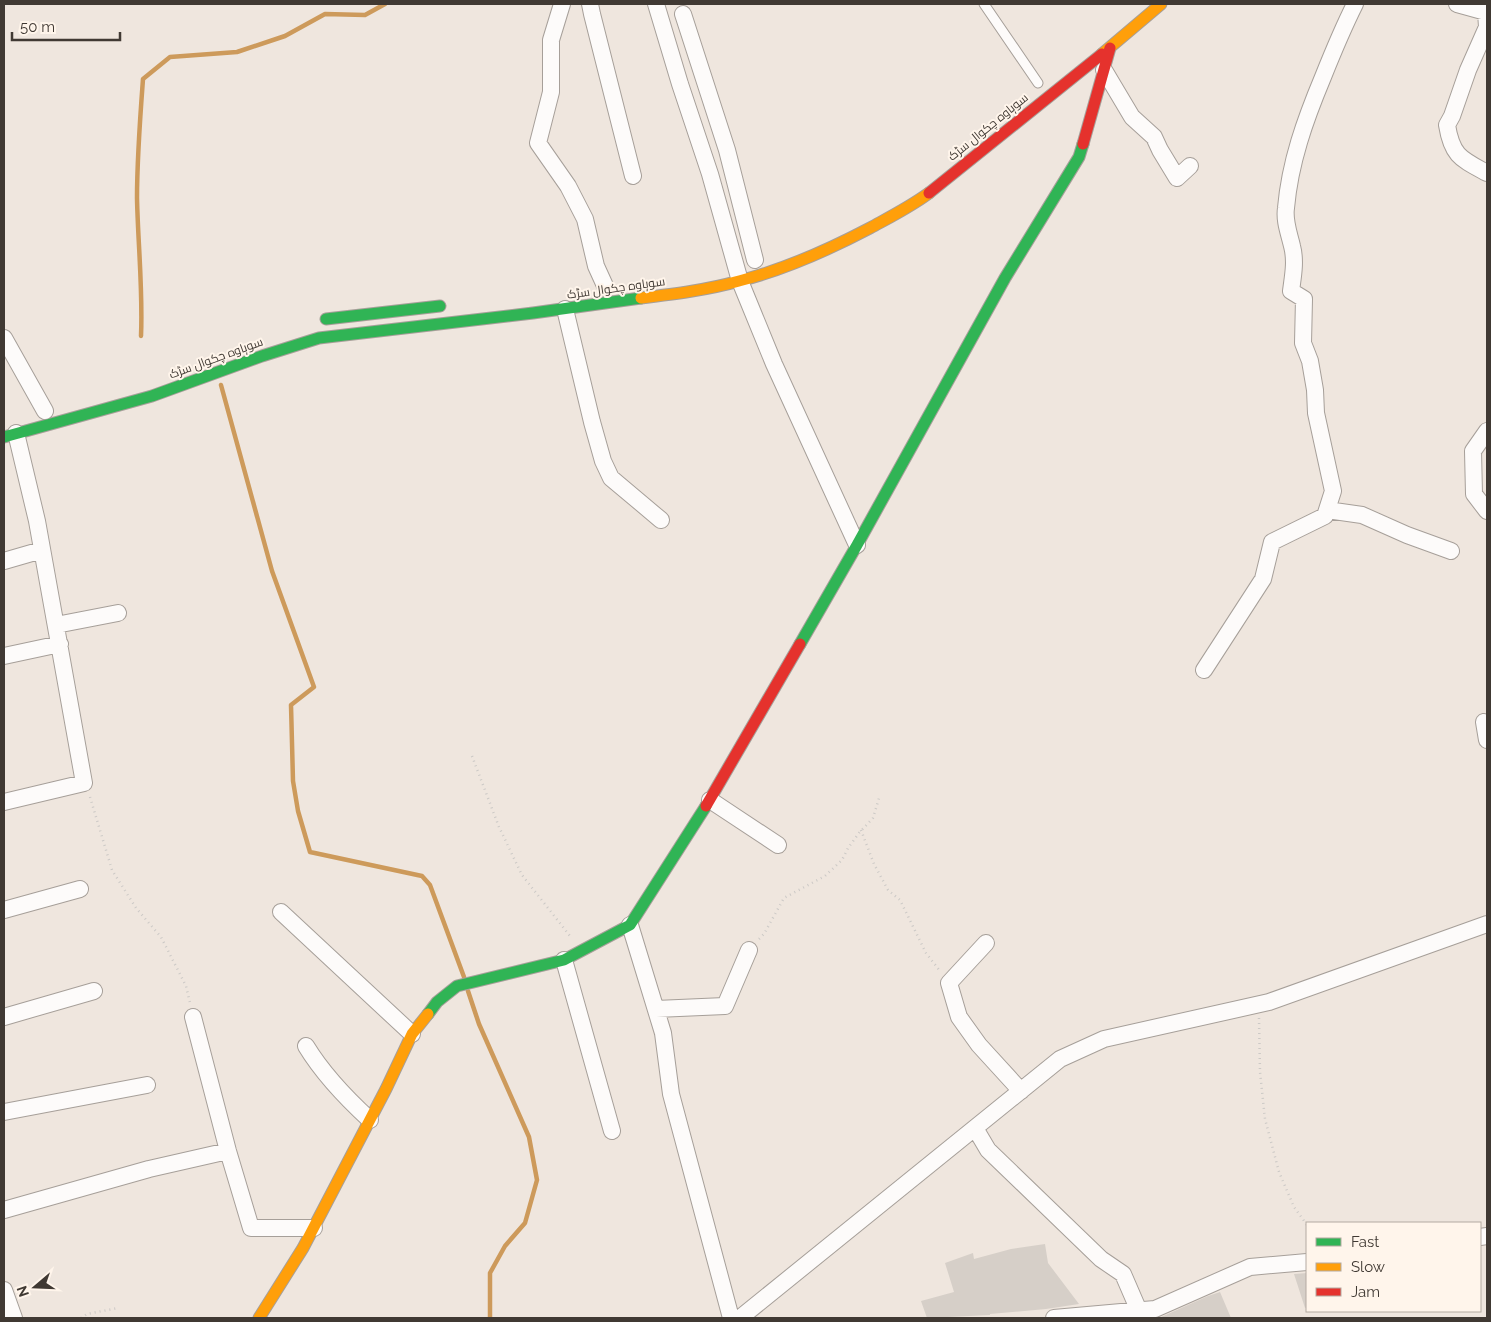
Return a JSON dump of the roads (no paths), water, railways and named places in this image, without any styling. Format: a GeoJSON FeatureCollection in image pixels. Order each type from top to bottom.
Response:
{"type":"FeatureCollection","features":[{"type":"Feature","properties":{"kind":"main road","name":"سوہاوہ چکوال سڑک"},"geometry":{"type":"LineString","coordinates":[[10,435],[152,396],[262,356],[319,338],[565,309],[689,292],[733,272],[835,246],[912,206],[1110,48],[1161,4]]}},
{"type":"Feature","properties":{"kind":"main road"},"geometry":{"type":"LineString","coordinates":[[259,1318],[314,1228],[412,1034],[437,1002],[457,986],[564,960],[630,925],[710,800],[857,545],[1005,278],[1080,157],[1110,48]]}},
{"type":"Feature","properties":{"kind":"main road"},"geometry":{"type":"LineString","coordinates":[[733,272],[760,258]]}},
{"type":"Feature","properties":{"kind":"main road"},"geometry":{"type":"LineString","coordinates":[[313,322],[451,305]]}},
{"type":"Feature","properties":{"kind":"street"},"geometry":{"type":"LineString","coordinates":[[562,4],[551,40],[551,92],[538,144],[568,186],[585,219],[596,266],[607,288]]}},
{"type":"Feature","properties":{"kind":"street"},"geometry":{"type":"LineString","coordinates":[[590,4],[633,176]]}},
{"type":"Feature","properties":{"kind":"street"},"geometry":{"type":"LineString","coordinates":[[656,4],[710,174],[733,272],[857,545]]}},
{"type":"Feature","properties":{"kind":"street"},"geometry":{"type":"LineString","coordinates":[[1204,670],[1263,578],[1272,542],[1325,516],[1333,491],[1316,414],[1315,390],[1310,361],[1304,344],[1304,299],[1291,291],[1294,268],[1285,211],[1289,182],[1305,121],[1346,23],[1356,4]]}},
{"type":"Feature","properties":{"kind":"street"},"geometry":{"type":"LineString","coordinates":[[1457,4],[1486,12],[1487,27],[1468,70],[1452,116],[1447,124],[1449,137],[1452,148],[1460,158],[1476,165],[1487,173]]}},
{"type":"Feature","properties":{"kind":"street"},"geometry":{"type":"LineString","coordinates":[[683,14],[760,258]]}},
{"type":"Feature","properties":{"kind":"street"},"geometry":{"type":"LineString","coordinates":[[1104,70],[1132,118],[1154,137],[1177,178],[1190,166]]}},
{"type":"Feature","properties":{"kind":"street"},"geometry":{"type":"LineString","coordinates":[[565,309],[592,422],[607,470],[611,478],[661,520]]}},
{"type":"Feature","properties":{"kind":"street"},"geometry":{"type":"LineString","coordinates":[[4,338],[45,411]]}},
{"type":"Feature","properties":{"kind":"street"},"geometry":{"type":"LineString","coordinates":[[1487,431],[1473,451],[1474,494],[1487,511]]}},
{"type":"Feature","properties":{"kind":"street"},"geometry":{"type":"LineString","coordinates":[[4,802],[84,783],[42,550],[10,435]]}},
{"type":"Feature","properties":{"kind":"street"},"geometry":{"type":"LineString","coordinates":[[1327,510],[1362,515],[1451,552]]}},
{"type":"Feature","properties":{"kind":"street"},"geometry":{"type":"LineString","coordinates":[[4,561],[42,550]]}},
{"type":"Feature","properties":{"kind":"street"},"geometry":{"type":"LineString","coordinates":[[56,625],[118,613]]}},
{"type":"Feature","properties":{"kind":"street"},"geometry":{"type":"LineString","coordinates":[[4,656],[60,644]]}},
{"type":"Feature","properties":{"kind":"street"},"geometry":{"type":"LineString","coordinates":[[1484,722],[1487,740]]}},
{"type":"Feature","properties":{"kind":"street"},"geometry":{"type":"LineString","coordinates":[[710,800],[778,845]]}},
{"type":"Feature","properties":{"kind":"street"},"geometry":{"type":"LineString","coordinates":[[4,910],[80,889]]}},
{"type":"Feature","properties":{"kind":"street"},"geometry":{"type":"LineString","coordinates":[[281,912],[412,1034]]}},
{"type":"Feature","properties":{"kind":"street"},"geometry":{"type":"LineString","coordinates":[[740,1318],[1060,1059],[1104,1040],[1258,1004],[1487,924]]}},
{"type":"Feature","properties":{"kind":"street"},"geometry":{"type":"LineString","coordinates":[[630,925],[663,1033],[671,1094],[731,1318]]}},
{"type":"Feature","properties":{"kind":"street"},"geometry":{"type":"LineString","coordinates":[[986,943],[949,983],[959,1017],[979,1045],[1021,1091]]}},
{"type":"Feature","properties":{"kind":"street"},"geometry":{"type":"LineString","coordinates":[[656,1009],[725,1006],[749,950]]}},
{"type":"Feature","properties":{"kind":"street"},"geometry":{"type":"LineString","coordinates":[[564,960],[612,1131]]}},
{"type":"Feature","properties":{"kind":"street"},"geometry":{"type":"LineString","coordinates":[[4,1017],[94,990]]}},
{"type":"Feature","properties":{"kind":"street"},"geometry":{"type":"LineString","coordinates":[[192,1017],[251,1228],[314,1228]]}},
{"type":"Feature","properties":{"kind":"street"},"geometry":{"type":"LineString","coordinates":[[306,1046],[312,1057],[345,1097],[370,1120]]}},
{"type":"Feature","properties":{"kind":"street"},"geometry":{"type":"LineString","coordinates":[[4,1112],[147,1086]]}},
{"type":"Feature","properties":{"kind":"street"},"geometry":{"type":"LineString","coordinates":[[975,1128],[988,1150],[1101,1259],[1124,1274],[1139,1311]]}},
{"type":"Feature","properties":{"kind":"street"},"geometry":{"type":"LineString","coordinates":[[4,1210],[149,1169],[228,1151]]}},
{"type":"Feature","properties":{"kind":"street"},"geometry":{"type":"LineString","coordinates":[[1054,1318],[1155,1309],[1250,1267],[1306,1262]]}},
{"type":"Feature","properties":{"kind":"street"},"geometry":{"type":"LineString","coordinates":[[4,1290],[14,1318]]}},
{"type":"Feature","properties":{"kind":"lane"},"geometry":{"type":"LineString","coordinates":[[984,4],[1038,83]]}},
{"type":"Feature","properties":{"kind":"waterway"},"geometry":{"type":"LineString","coordinates":[[141,336],[137,198],[143,79],[170,57],[237,52],[285,36],[325,14],[365,15],[385,4]]}},
{"type":"Feature","properties":{"kind":"waterway"},"geometry":{"type":"LineString","coordinates":[[221,385],[272,571],[314,687],[291,705],[293,781],[298,811],[310,852],[422,876],[430,885],[464,977]]}},
{"type":"Feature","properties":{"kind":"waterway"},"geometry":{"type":"LineString","coordinates":[[468,991],[479,1024],[529,1137],[537,1180],[525,1223],[505,1246],[490,1273],[490,1318]]}}]}
